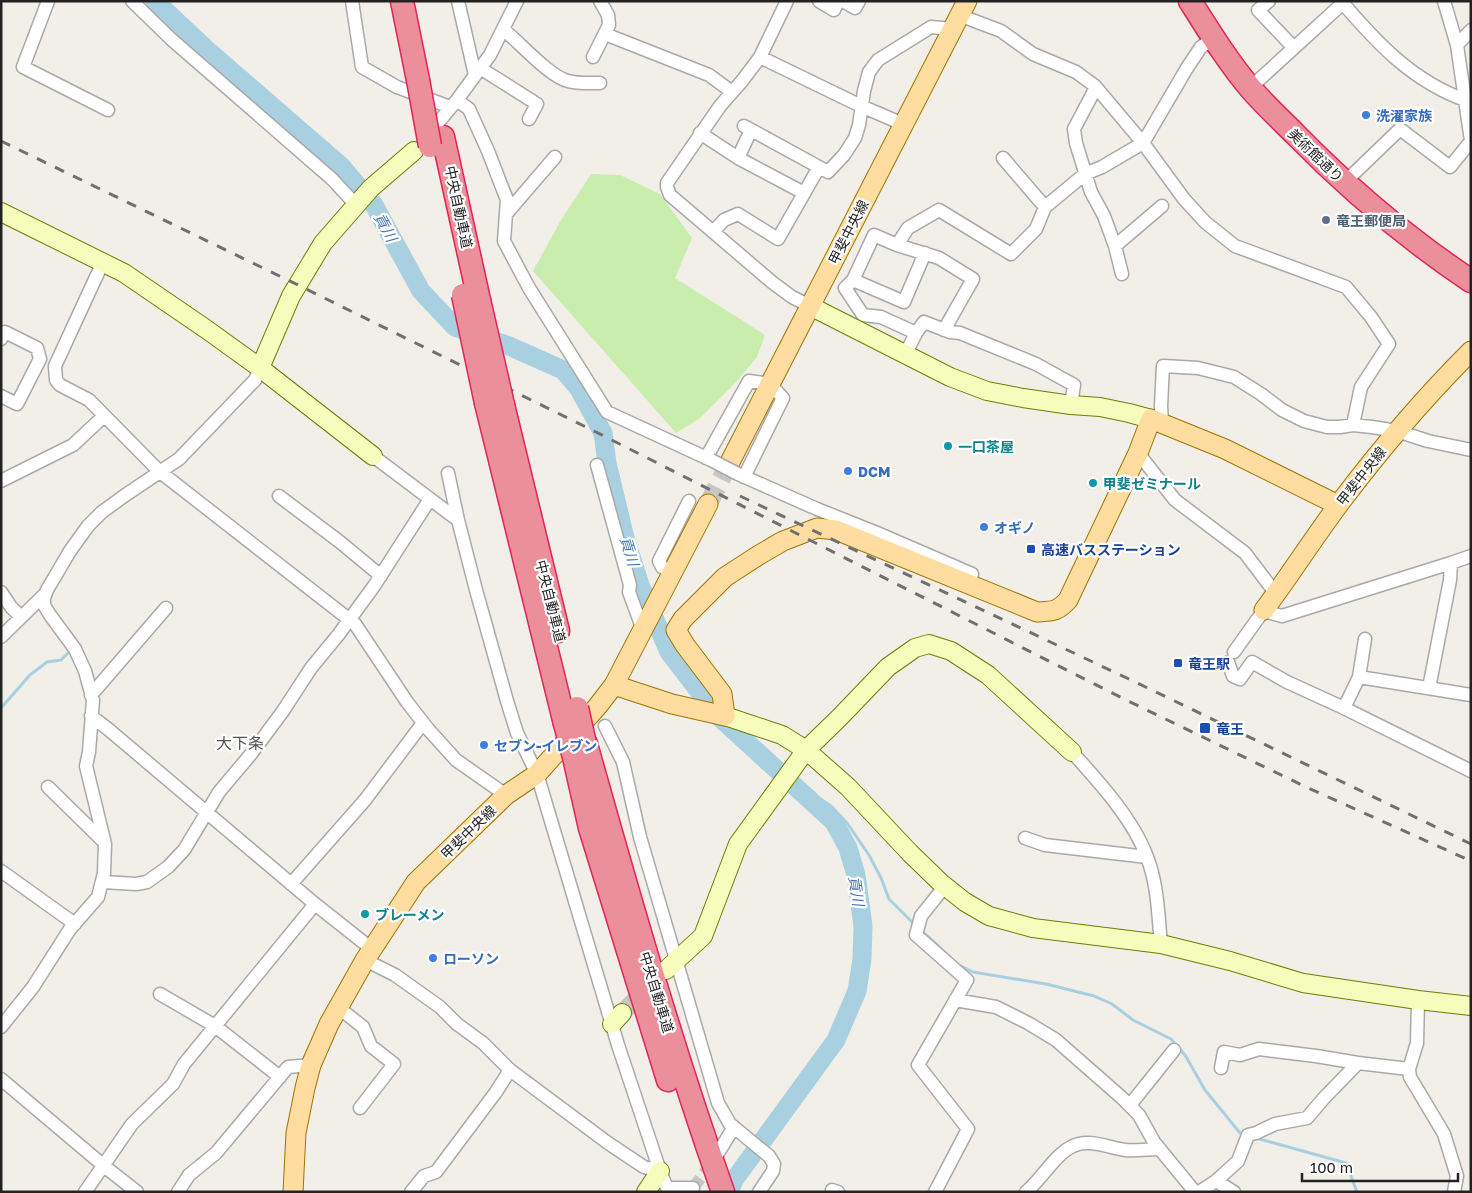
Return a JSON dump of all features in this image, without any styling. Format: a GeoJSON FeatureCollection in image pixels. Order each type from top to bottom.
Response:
{"type":"FeatureCollection","features":[{"type":"Feature","properties":{"kind":"highway","name":"中央自動車道"},"geometry":{"type":"LineString","coordinates":[[402,1],[424,76]]}},
{"type":"Feature","properties":{"kind":"highway","name":"中央自動車道"},"geometry":{"type":"LineString","coordinates":[[416,1],[429,145],[471,298],[495,406],[580,751],[685,1082],[710,1180]]}},
{"type":"Feature","properties":{"kind":"highway","name":"美術館通り"},"geometry":{"type":"LineString","coordinates":[[1190,1],[1250,88],[1344,183],[1410,238],[1471,281]]}},
{"type":"Feature","properties":{"kind":"main road","name":"甲斐中央線"},"geometry":{"type":"LineString","coordinates":[[737,471],[770,384],[962,10]]}},
{"type":"Feature","properties":{"kind":"main road","name":"甲斐中央線"},"geometry":{"type":"LineString","coordinates":[[1264,610],[1338,505],[1397,432],[1471,352]]}},
{"type":"Feature","properties":{"kind":"main road"},"geometry":{"type":"LineString","coordinates":[[614,685],[672,704],[725,716],[722,694],[676,630],[682,619],[725,577],[783,541],[818,528],[836,530],[1037,612],[1053,611],[1060,608],[1068,600],[1138,452],[1156,421],[1225,448],[1338,505]]}},
{"type":"Feature","properties":{"kind":"main road","name":"甲斐中央線"},"geometry":{"type":"LineString","coordinates":[[293,1192],[296,1133],[311,1065],[320,1043],[369,955],[416,882],[506,795],[537,774],[597,707],[614,685],[708,504]]}},
{"type":"Feature","properties":{"kind":"street"},"geometry":{"type":"LineString","coordinates":[[48,1],[23,67],[108,110]]}},
{"type":"Feature","properties":{"kind":"street"},"geometry":{"type":"LineString","coordinates":[[132,1],[171,39],[332,179],[357,204]]}},
{"type":"Feature","properties":{"kind":"street"},"geometry":{"type":"LineString","coordinates":[[352,1],[362,67],[397,86],[469,109],[507,200],[504,241],[529,288],[607,412],[816,509],[972,574],[969,584]]}},
{"type":"Feature","properties":{"kind":"street"},"geometry":{"type":"LineString","coordinates":[[458,1],[477,72],[537,104],[529,120]]}},
{"type":"Feature","properties":{"kind":"street"},"geometry":{"type":"LineString","coordinates":[[1,637],[46,593],[70,551],[88,526],[102,512],[179,458],[254,380],[292,296],[323,243],[371,188],[429,145],[454,103],[490,55],[517,1]]}},
{"type":"Feature","properties":{"kind":"street"},"geometry":{"type":"LineString","coordinates":[[593,57],[609,25],[608,15],[600,1]]}},
{"type":"Feature","properties":{"kind":"street"},"geometry":{"type":"LineString","coordinates":[[787,1],[760,57],[700,133],[667,183],[667,187],[670,195],[773,284],[792,297],[950,377],[987,391],[1071,405],[1100,407],[1156,421],[1160,406],[1163,366],[1198,368],[1234,377],[1282,410],[1304,421],[1327,427],[1372,427],[1471,450]]}},
{"type":"Feature","properties":{"kind":"street"},"geometry":{"type":"LineString","coordinates":[[819,1],[834,10],[838,1]]}},
{"type":"Feature","properties":{"kind":"street"},"geometry":{"type":"LineString","coordinates":[[843,1],[855,8],[859,1]]}},
{"type":"Feature","properties":{"kind":"street"},"geometry":{"type":"LineString","coordinates":[[1269,1],[1258,10],[1294,48]]}},
{"type":"Feature","properties":{"kind":"street"},"geometry":{"type":"LineString","coordinates":[[1344,183],[1400,129],[1450,166],[1471,141],[1457,45],[1444,1]]}},
{"type":"Feature","properties":{"kind":"street"},"geometry":{"type":"LineString","coordinates":[[1250,88],[1342,2],[1370,35],[1394,58],[1430,83],[1453,96],[1465,100]]}},
{"type":"Feature","properties":{"kind":"street"},"geometry":{"type":"LineString","coordinates":[[738,158],[748,128],[828,172],[844,155],[854,138],[859,125],[861,106],[869,72],[878,60],[962,10],[1001,31],[1033,54],[1076,72],[1095,86],[1143,143],[1184,199],[1205,222],[1235,246],[1346,287],[1371,317],[1389,344],[1361,387],[1353,426]]}},
{"type":"Feature","properties":{"kind":"street"},"geometry":{"type":"LineString","coordinates":[[503,29],[548,70],[567,81],[600,83]]}},
{"type":"Feature","properties":{"kind":"street"},"geometry":{"type":"LineString","coordinates":[[1457,45],[1471,30]]}},
{"type":"Feature","properties":{"kind":"street"},"geometry":{"type":"LineString","coordinates":[[605,34],[709,74],[732,92]]}},
{"type":"Feature","properties":{"kind":"street"},"geometry":{"type":"LineString","coordinates":[[897,245],[908,228],[940,210],[1011,254],[1036,229],[1045,207],[1086,174],[1143,143],[1201,47],[1214,38]]}},
{"type":"Feature","properties":{"kind":"street"},"geometry":{"type":"LineString","coordinates":[[760,57],[861,106],[904,124]]}},
{"type":"Feature","properties":{"kind":"street"},"geometry":{"type":"LineString","coordinates":[[1095,86],[1074,129],[1076,143],[1091,192],[1104,216],[1115,246],[1122,274]]}},
{"type":"Feature","properties":{"kind":"street"},"geometry":{"type":"LineString","coordinates":[[700,133],[738,158],[804,193]]}},
{"type":"Feature","properties":{"kind":"street"},"geometry":{"type":"LineString","coordinates":[[506,214],[555,157]]}},
{"type":"Feature","properties":{"kind":"street"},"geometry":{"type":"LineString","coordinates":[[1003,158],[1045,207]]}},
{"type":"Feature","properties":{"kind":"street"},"geometry":{"type":"LineString","coordinates":[[713,232],[724,220],[738,214],[778,239],[819,167]]}},
{"type":"Feature","properties":{"kind":"street"},"geometry":{"type":"LineString","coordinates":[[1115,246],[1162,206]]}},
{"type":"Feature","properties":{"kind":"street"},"geometry":{"type":"LineString","coordinates":[[2,214],[124,272],[260,368],[458,520]]}},
{"type":"Feature","properties":{"kind":"street"},"geometry":{"type":"LineString","coordinates":[[916,333],[881,317],[864,315],[845,288],[853,280],[874,235],[897,245],[939,258],[973,279],[944,330]]}},
{"type":"Feature","properties":{"kind":"street"},"geometry":{"type":"LineString","coordinates":[[853,280],[904,302],[925,253]]}},
{"type":"Feature","properties":{"kind":"street"},"geometry":{"type":"LineString","coordinates":[[103,262],[55,366],[56,380],[60,385],[89,400],[159,471],[355,624],[423,723],[456,760],[506,795]]}},
{"type":"Feature","properties":{"kind":"street"},"geometry":{"type":"LineString","coordinates":[[906,355],[916,333],[924,322],[950,332],[960,333],[1036,364],[1074,385],[1071,405]]}},
{"type":"Feature","properties":{"kind":"street"},"geometry":{"type":"LineString","coordinates":[[1,339],[5,332],[37,348],[40,359],[17,404],[1,396]]}},
{"type":"Feature","properties":{"kind":"street"},"geometry":{"type":"LineString","coordinates":[[708,459],[749,380],[770,384]]}},
{"type":"Feature","properties":{"kind":"street"},"geometry":{"type":"LineString","coordinates":[[1,481],[73,445],[104,416]]}},
{"type":"Feature","properties":{"kind":"street"},"geometry":{"type":"LineString","coordinates":[[1138,452],[1175,500],[1245,553],[1276,594]]}},
{"type":"Feature","properties":{"kind":"street"},"geometry":{"type":"LineString","coordinates":[[597,465],[630,585],[629,592],[643,629]]}},
{"type":"Feature","properties":{"kind":"street"},"geometry":{"type":"LineString","coordinates":[[448,473],[458,520],[507,702],[517,733],[537,774],[617,1018],[666,1184]]}},
{"type":"Feature","properties":{"kind":"street"},"geometry":{"type":"LineString","coordinates":[[279,496],[381,576]]}},
{"type":"Feature","properties":{"kind":"street"},"geometry":{"type":"LineString","coordinates":[[103,882],[136,884],[147,882],[168,867],[184,850],[219,792],[251,754],[283,711],[311,668],[350,620],[381,576],[430,499]]}},
{"type":"Feature","properties":{"kind":"street"},"geometry":{"type":"LineString","coordinates":[[671,575],[662,567],[659,561],[690,500]]}},
{"type":"Feature","properties":{"kind":"street"},"geometry":{"type":"LineString","coordinates":[[1471,556],[1282,616],[1264,610],[1231,657],[1233,676],[1240,679],[1252,662],[1287,682],[1471,771]]}},
{"type":"Feature","properties":{"kind":"street"},"geometry":{"type":"LineString","coordinates":[[1429,688],[1450,580],[1451,563]]}},
{"type":"Feature","properties":{"kind":"street"},"geometry":{"type":"LineString","coordinates":[[1,592],[21,618]]}},
{"type":"Feature","properties":{"kind":"street"},"geometry":{"type":"LineString","coordinates":[[1,1027],[33,987],[61,942],[98,897],[103,882],[106,856],[106,844],[86,766],[89,752],[93,700],[85,671],[75,650],[44,605],[46,593]]}},
{"type":"Feature","properties":{"kind":"street"},"geometry":{"type":"LineString","coordinates":[[91,695],[166,608]]}},
{"type":"Feature","properties":{"kind":"street"},"geometry":{"type":"LineString","coordinates":[[1344,708],[1359,677],[1365,639]]}},
{"type":"Feature","properties":{"kind":"street"},"geometry":{"type":"LineString","coordinates":[[671,966],[703,936],[738,844],[806,750],[888,667],[915,648],[929,644],[951,651],[988,675],[1072,752],[1099,780],[1134,829],[1148,857],[1156,890],[1161,944]]}},
{"type":"Feature","properties":{"kind":"street"},"geometry":{"type":"LineString","coordinates":[[1359,677],[1471,694]]}},
{"type":"Feature","properties":{"kind":"street"},"geometry":{"type":"LineString","coordinates":[[91,716],[315,904],[369,955],[483,1043],[510,1070],[666,1184]]}},
{"type":"Feature","properties":{"kind":"street"},"geometry":{"type":"LineString","coordinates":[[725,716],[782,735],[806,750],[848,786],[910,853],[945,886],[965,902],[988,916],[1032,928],[1161,944],[1230,961],[1303,983],[1471,1006]]}},
{"type":"Feature","properties":{"kind":"street"},"geometry":{"type":"LineString","coordinates":[[291,884],[365,800],[423,723]]}},
{"type":"Feature","properties":{"kind":"street"},"geometry":{"type":"LineString","coordinates":[[605,726],[623,762],[671,966],[718,1103],[730,1124],[769,1156],[774,1164],[773,1171],[759,1192]]}},
{"type":"Feature","properties":{"kind":"street"},"geometry":{"type":"LineString","coordinates":[[48,787],[106,844]]}},
{"type":"Feature","properties":{"kind":"street"},"geometry":{"type":"LineString","coordinates":[[1025,838],[1045,845],[1148,857]]}},
{"type":"Feature","properties":{"kind":"street"},"geometry":{"type":"LineString","coordinates":[[1,871],[75,924]]}},
{"type":"Feature","properties":{"kind":"street"},"geometry":{"type":"LineString","coordinates":[[935,1192],[968,1129],[918,1065],[966,980],[916,935],[921,916],[945,886]]}},
{"type":"Feature","properties":{"kind":"street"},"geometry":{"type":"LineString","coordinates":[[85,1192],[132,1124],[173,1084],[184,1064],[315,904]]}},
{"type":"Feature","properties":{"kind":"street"},"geometry":{"type":"LineString","coordinates":[[160,994],[215,1026],[280,1077]]}},
{"type":"Feature","properties":{"kind":"street"},"geometry":{"type":"LineString","coordinates":[[955,1000],[996,1007],[1056,1040],[1130,1105],[1139,1115],[1154,1142],[1195,1192]]}},
{"type":"Feature","properties":{"kind":"street"},"geometry":{"type":"LineString","coordinates":[[1418,1000],[1417,1044],[1409,1068],[1410,1077],[1444,1134],[1457,1176],[1454,1192]]}},
{"type":"Feature","properties":{"kind":"street"},"geometry":{"type":"LineString","coordinates":[[339,1008],[363,1027],[371,1046],[394,1064],[360,1108]]}},
{"type":"Feature","properties":{"kind":"street"},"geometry":{"type":"LineString","coordinates":[[1221,1068],[1224,1052],[1240,1055],[1259,1049],[1409,1068]]}},
{"type":"Feature","properties":{"kind":"street"},"geometry":{"type":"LineString","coordinates":[[1130,1105],[1174,1050]]}},
{"type":"Feature","properties":{"kind":"street"},"geometry":{"type":"LineString","coordinates":[[1199,1192],[1238,1161],[1246,1138],[1275,1124],[1307,1118],[1358,1063]]}},
{"type":"Feature","properties":{"kind":"street"},"geometry":{"type":"LineString","coordinates":[[178,1192],[189,1175],[216,1153],[288,1067],[311,1065]]}},
{"type":"Feature","properties":{"kind":"street"},"geometry":{"type":"LineString","coordinates":[[411,1192],[424,1176],[436,1172],[496,1092],[510,1070]]}},
{"type":"Feature","properties":{"kind":"street"},"geometry":{"type":"LineString","coordinates":[[1,1078],[137,1192]]}},
{"type":"Feature","properties":{"kind":"street"},"geometry":{"type":"LineString","coordinates":[[646,1192],[666,1184],[710,1180],[734,1127]]}},
{"type":"Feature","properties":{"kind":"street"},"geometry":{"type":"LineString","coordinates":[[1026,1192],[1035,1185],[1059,1156],[1073,1146],[1087,1143],[1126,1150],[1160,1149]]}},
{"type":"Feature","properties":{"kind":"street"},"geometry":{"type":"LineString","coordinates":[[1216,1180],[1234,1192]]}},
{"type":"Feature","properties":{"kind":"green space"},"geometry":{"type":"Polygon","coordinates":[[[591,174],[620,175],[660,194],[692,238],[675,278],[765,335],[757,357],[737,381],[699,419],[676,433],[533,271],[561,220],[591,174]]]}},
{"type":"Feature","properties":{"kind":"waterway","name":"貢川"},"geometry":{"type":"LineString","coordinates":[[155,1],[206,49],[341,166],[374,205],[421,291],[455,327],[509,346],[563,370],[579,389],[603,433],[607,463],[625,538],[640,585],[669,652],[718,716],[834,822],[848,848],[856,875],[863,926],[862,959],[857,991],[836,1040],[734,1180],[729,1192]]}},
{"type":"Feature","properties":{"kind":"waterway"},"geometry":{"type":"LineString","coordinates":[[1,708],[30,675],[47,662],[61,660],[70,651]]}},
{"type":"Feature","properties":{"kind":"waterway"},"geometry":{"type":"LineString","coordinates":[[791,779],[831,806],[847,823],[869,855],[889,899],[915,925]]}},
{"type":"Feature","properties":{"kind":"waterway"},"geometry":{"type":"LineString","coordinates":[[922,931],[950,957]]}},
{"type":"Feature","properties":{"kind":"waterway"},"geometry":{"type":"LineString","coordinates":[[961,966],[973,972],[1046,984],[1094,996],[1112,1004],[1133,1020],[1171,1039],[1185,1055],[1205,1090],[1240,1133],[1245,1135]]}},
{"type":"Feature","properties":{"kind":"waterway"},"geometry":{"type":"LineString","coordinates":[[1256,1138],[1346,1163],[1357,1192]]}},
{"type":"Feature","properties":{"kind":"waterway","name":"貢川"},"geometry":{"type":"LineString","coordinates":[[729,1185],[734,1180]]}},
{"type":"Feature","properties":{"kind":"tunnel"},"geometry":{"type":"LineString","coordinates":[[708,504],[730,462]]}},
{"type":"Feature","properties":{"kind":"tunnel"},"geometry":{"type":"LineString","coordinates":[[622,1013],[650,986]]}},
{"type":"Feature","properties":{"kind":"tunnel"},"geometry":{"type":"LineString","coordinates":[[693,1188],[714,1160]]}},
{"type":"Feature","properties":{"kind":"railway"},"geometry":{"type":"LineString","coordinates":[[1,141],[594,431],[1122,698],[1306,787],[1471,861]]}},
{"type":"Feature","properties":{"kind":"railway"},"geometry":{"type":"LineString","coordinates":[[740,496],[1129,679],[1471,844]]}},
{"type":"Feature","properties":{"kind":"place","name":"洗濯家族"},"geometry":{"type":"Point","coordinates":[1366,115]}},
{"type":"Feature","properties":{"kind":"place","name":"竜王郵便局"},"geometry":{"type":"Point","coordinates":[1326,220]}},
{"type":"Feature","properties":{"kind":"place","name":"一口茶屋"},"geometry":{"type":"Point","coordinates":[948,446]}},
{"type":"Feature","properties":{"kind":"place","name":"DCM"},"geometry":{"type":"Point","coordinates":[848,471]}},
{"type":"Feature","properties":{"kind":"place","name":"甲斐ゼミナール"},"geometry":{"type":"Point","coordinates":[1093,483]}},
{"type":"Feature","properties":{"kind":"place","name":"オギノ"},"geometry":{"type":"Point","coordinates":[984,527]}},
{"type":"Feature","properties":{"kind":"place","name":"高速バスステーション"},"geometry":{"type":"Point","coordinates":[1031,549]}},
{"type":"Feature","properties":{"kind":"place","name":"竜王駅"},"geometry":{"type":"Point","coordinates":[1178,663]}},
{"type":"Feature","properties":{"kind":"place","name":"竜王"},"geometry":{"type":"Point","coordinates":[1205,728]}},
{"type":"Feature","properties":{"kind":"place","name":"セブン-イレブン"},"geometry":{"type":"Point","coordinates":[484,745]}},
{"type":"Feature","properties":{"kind":"place","name":"ブレーメン"},"geometry":{"type":"Point","coordinates":[365,914]}},
{"type":"Feature","properties":{"kind":"place","name":"ローソン"},"geometry":{"type":"Point","coordinates":[433,958]}},
{"type":"Feature","properties":{"kind":"district","name":"大下条"},"geometry":{"type":"Point","coordinates":[240,743]}}]}
